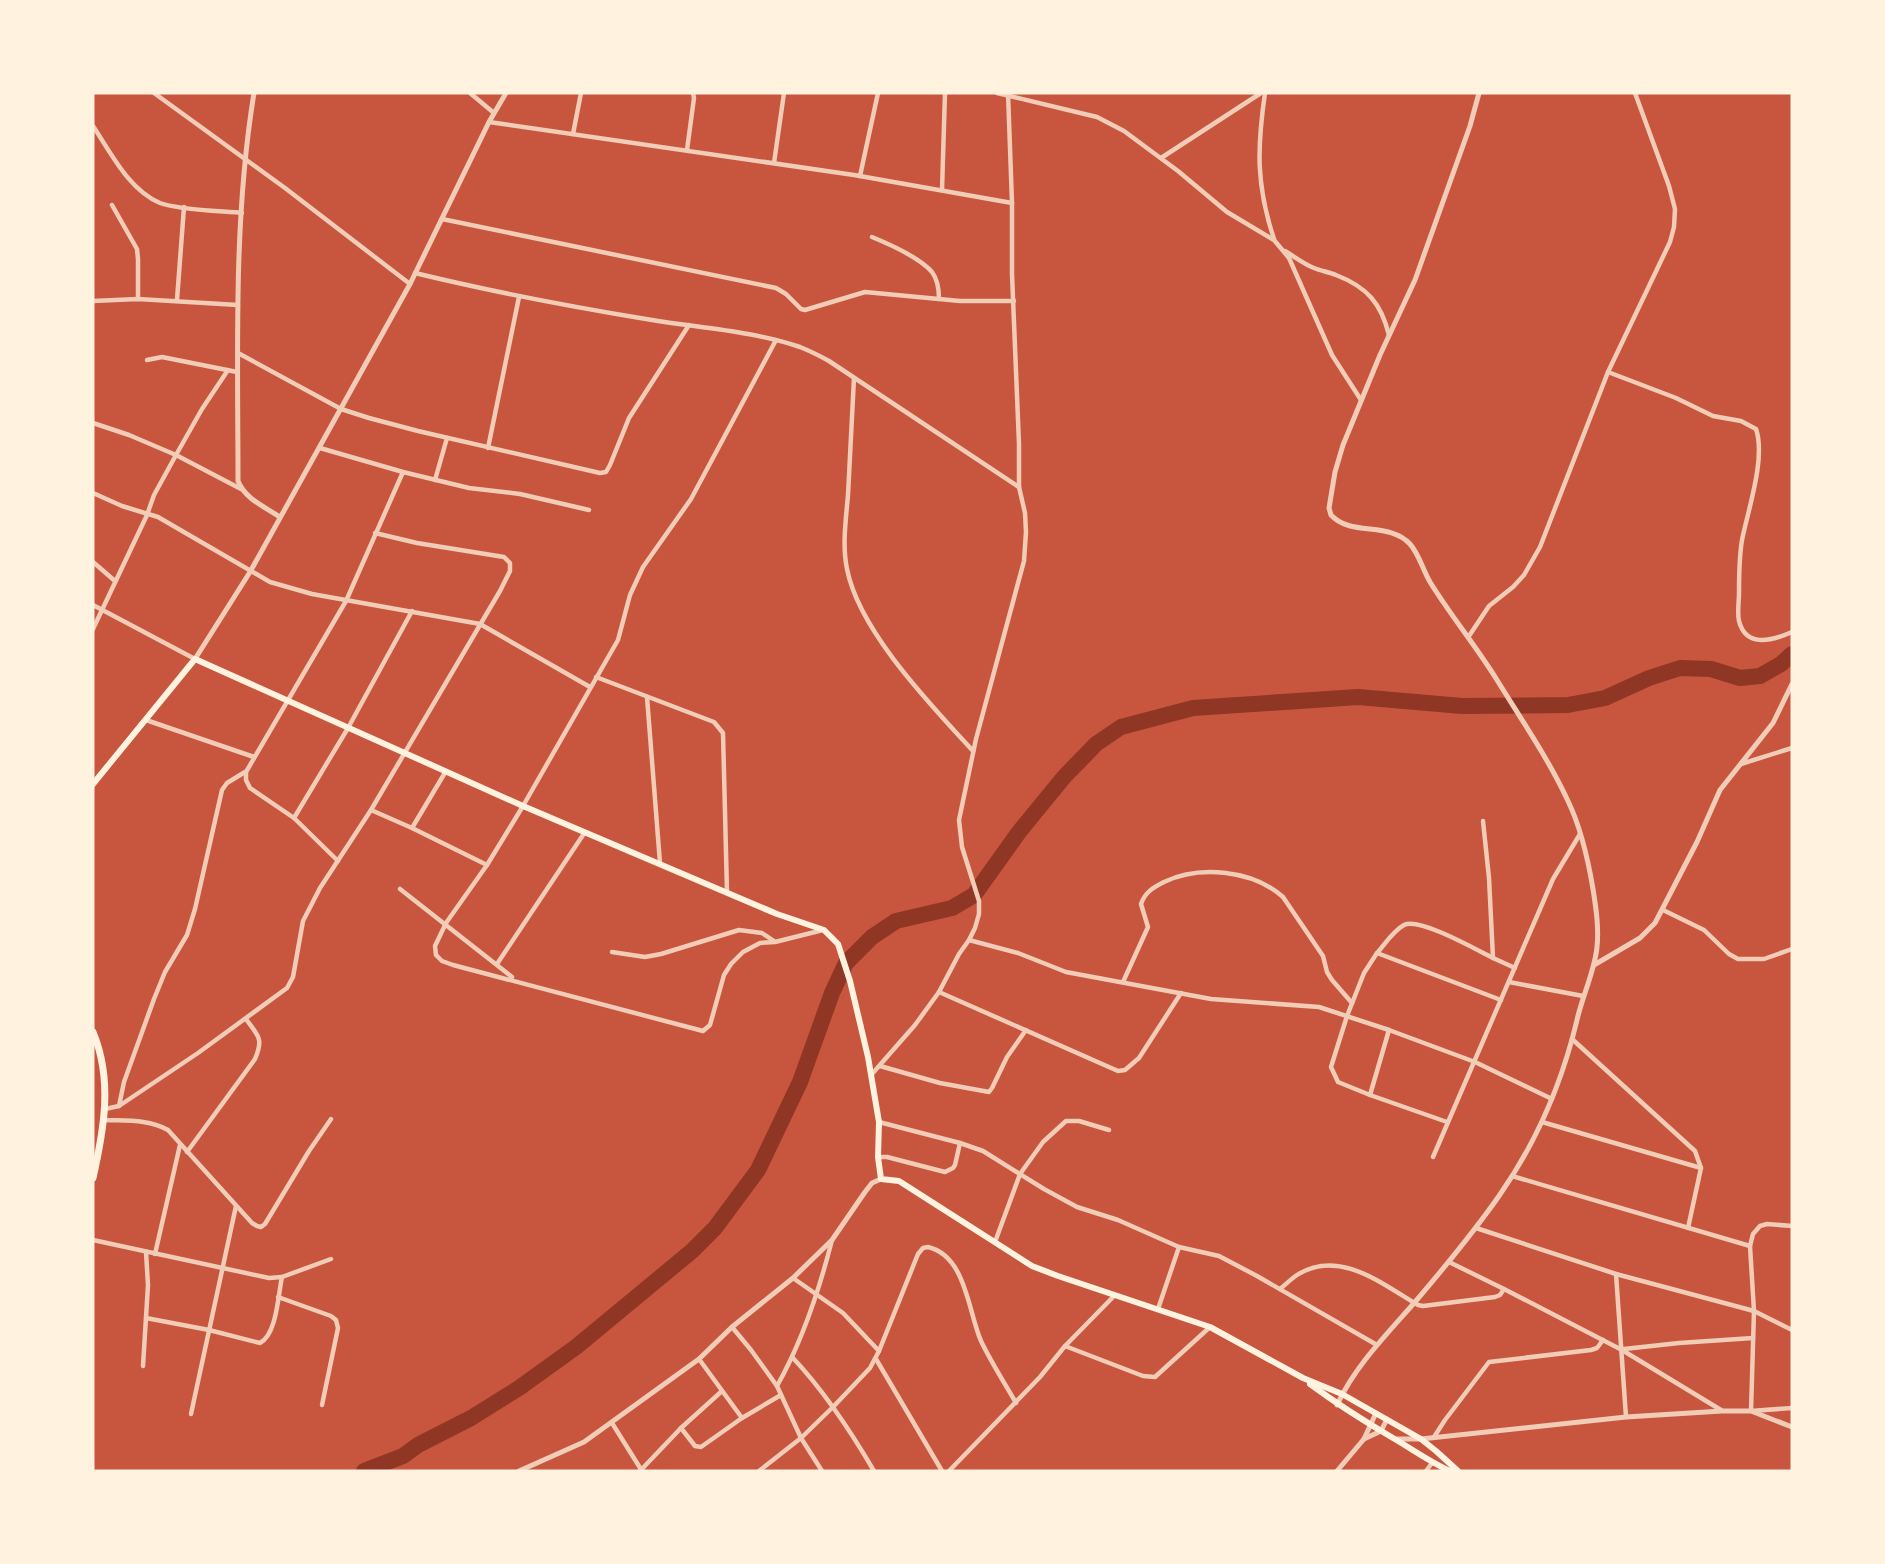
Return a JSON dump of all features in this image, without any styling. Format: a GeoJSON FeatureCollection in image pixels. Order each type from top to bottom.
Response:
{"type":"FeatureCollection","features":[{"type":"Feature","properties":{"kind":"main road"},"geometry":{"type":"LineString","coordinates":[[93,785],[96,775],[195,659],[523,806],[777,914],[824,930],[838,944],[850,981],[872,1074],[879,1122],[878,1157],[881,1179],[899,1181],[1032,1266],[1210,1327],[1303,1378],[1342,1394],[1387,1419],[1421,1439],[1458,1471]]}},
{"type":"Feature","properties":{"kind":"main road"},"geometry":{"type":"LineString","coordinates":[[93,1032],[104,1072],[105,1109],[93,1178]]}},
{"type":"Feature","properties":{"kind":"main road"},"geometry":{"type":"LineString","coordinates":[[1303,1378],[1337,1405],[1432,1463],[1450,1471]]}},
{"type":"Feature","properties":{"kind":"street"},"geometry":{"type":"LineString","coordinates":[[154,93],[410,284]]}},
{"type":"Feature","properties":{"kind":"street"},"geometry":{"type":"LineString","coordinates":[[254,93],[245,159],[238,305],[238,481],[248,496],[280,517]]}},
{"type":"Feature","properties":{"kind":"street"},"geometry":{"type":"LineString","coordinates":[[470,93],[494,113]]}},
{"type":"Feature","properties":{"kind":"street"},"geometry":{"type":"LineString","coordinates":[[93,606],[195,659],[250,572],[320,448],[410,284],[489,122],[506,93]]}},
{"type":"Feature","properties":{"kind":"street"},"geometry":{"type":"LineString","coordinates":[[573,134],[581,93]]}},
{"type":"Feature","properties":{"kind":"street"},"geometry":{"type":"LineString","coordinates":[[687,150],[693,93]]}},
{"type":"Feature","properties":{"kind":"street"},"geometry":{"type":"LineString","coordinates":[[774,163],[783,93]]}},
{"type":"Feature","properties":{"kind":"street"},"geometry":{"type":"LineString","coordinates":[[860,176],[878,93]]}},
{"type":"Feature","properties":{"kind":"street"},"geometry":{"type":"LineString","coordinates":[[942,190],[945,93]]}},
{"type":"Feature","properties":{"kind":"street"},"geometry":{"type":"LineString","coordinates":[[996,93],[1097,117],[1124,131],[1227,212],[1274,240],[1289,258],[1332,355],[1362,401]]}},
{"type":"Feature","properties":{"kind":"street"},"geometry":{"type":"LineString","coordinates":[[1161,158],[1263,93]]}},
{"type":"Feature","properties":{"kind":"street"},"geometry":{"type":"LineString","coordinates":[[1263,93],[1259,168],[1264,205],[1274,240]]}},
{"type":"Feature","properties":{"kind":"street"},"geometry":{"type":"LineString","coordinates":[[1337,1405],[1377,1345],[1449,1262],[1512,1176],[1552,1099],[1597,949],[1598,921],[1589,865],[1580,834],[1569,802],[1526,727],[1469,636],[1430,582],[1412,546],[1404,538],[1389,532],[1342,523],[1331,515],[1329,508],[1343,445],[1415,279],[1445,199],[1479,93]]}},
{"type":"Feature","properties":{"kind":"street"},"geometry":{"type":"LineString","coordinates":[[1469,636],[1489,606],[1524,575],[1540,547],[1608,372],[1670,242],[1675,209],[1670,186],[1635,93]]}},
{"type":"Feature","properties":{"kind":"street"},"geometry":{"type":"LineString","coordinates":[[872,1074],[915,1025],[939,992],[969,940],[979,915],[979,901],[962,847],[959,820],[973,752],[1024,561],[1026,531],[1025,513],[1018,487],[1019,443],[1011,236],[1013,203],[1008,94]]}},
{"type":"Feature","properties":{"kind":"street"},"geometry":{"type":"LineString","coordinates":[[489,122],[860,176],[1013,203]]}},
{"type":"Feature","properties":{"kind":"street"},"geometry":{"type":"LineString","coordinates":[[93,126],[117,163],[139,190],[161,203],[242,213]]}},
{"type":"Feature","properties":{"kind":"street"},"geometry":{"type":"LineString","coordinates":[[112,205],[136,248],[138,299]]}},
{"type":"Feature","properties":{"kind":"street"},"geometry":{"type":"LineString","coordinates":[[177,300],[184,207]]}},
{"type":"Feature","properties":{"kind":"street"},"geometry":{"type":"LineString","coordinates":[[442,219],[776,288],[805,310],[865,292],[939,299],[1014,301]]}},
{"type":"Feature","properties":{"kind":"street"},"geometry":{"type":"LineString","coordinates":[[872,237],[896,247],[932,272],[938,285],[939,299]]}},
{"type":"Feature","properties":{"kind":"street"},"geometry":{"type":"LineString","coordinates":[[1283,249],[1313,268],[1355,283],[1378,305],[1389,336]]}},
{"type":"Feature","properties":{"kind":"street"},"geometry":{"type":"LineString","coordinates":[[415,274],[519,297],[776,340],[802,348],[854,377],[1018,487]]}},
{"type":"Feature","properties":{"kind":"street"},"geometry":{"type":"LineString","coordinates":[[488,448],[519,297]]}},
{"type":"Feature","properties":{"kind":"street"},"geometry":{"type":"LineString","coordinates":[[93,301],[177,300],[238,305]]}},
{"type":"Feature","properties":{"kind":"street"},"geometry":{"type":"LineString","coordinates":[[238,353],[341,409],[447,438],[600,473],[606,472],[629,418],[690,325]]}},
{"type":"Feature","properties":{"kind":"street"},"geometry":{"type":"LineString","coordinates":[[776,340],[691,499],[643,567],[630,595],[618,640],[523,806],[487,865],[446,923],[435,946],[436,955],[442,961],[703,1031],[710,1025],[724,975],[743,952],[760,943],[824,930]]}},
{"type":"Feature","properties":{"kind":"street"},"geometry":{"type":"LineString","coordinates":[[147,360],[162,357],[237,372]]}},
{"type":"Feature","properties":{"kind":"street"},"geometry":{"type":"LineString","coordinates":[[93,629],[148,515],[154,495],[202,409],[228,370]]}},
{"type":"Feature","properties":{"kind":"street"},"geometry":{"type":"LineString","coordinates":[[1608,372],[1713,416],[1741,421],[1756,429],[1758,462],[1741,552],[1739,621],[1746,633],[1760,641],[1773,640],[1792,632]]}},
{"type":"Feature","properties":{"kind":"street"},"geometry":{"type":"LineString","coordinates":[[854,377],[845,536],[847,569],[860,603],[884,646],[973,752]]}},
{"type":"Feature","properties":{"kind":"street"},"geometry":{"type":"LineString","coordinates":[[93,423],[176,455],[242,489]]}},
{"type":"Feature","properties":{"kind":"street"},"geometry":{"type":"LineString","coordinates":[[435,480],[447,438]]}},
{"type":"Feature","properties":{"kind":"street"},"geometry":{"type":"LineString","coordinates":[[320,448],[469,488],[520,494],[589,510]]}},
{"type":"Feature","properties":{"kind":"street"},"geometry":{"type":"LineString","coordinates":[[338,861],[294,818],[250,788],[246,772],[346,601],[403,472]]}},
{"type":"Feature","properties":{"kind":"street"},"geometry":{"type":"LineString","coordinates":[[93,493],[158,517],[250,572],[290,589],[480,624],[590,687]]}},
{"type":"Feature","properties":{"kind":"street"},"geometry":{"type":"LineString","coordinates":[[105,1109],[119,1106],[281,994],[290,983],[303,921],[320,888],[371,810],[510,571],[510,563],[504,557],[417,543],[375,533]]}},
{"type":"Feature","properties":{"kind":"street"},"geometry":{"type":"LineString","coordinates":[[93,562],[115,581]]}},
{"type":"Feature","properties":{"kind":"street"},"geometry":{"type":"LineString","coordinates":[[294,818],[348,728],[412,611]]}},
{"type":"Feature","properties":{"kind":"street"},"geometry":{"type":"LineString","coordinates":[[596,677],[714,722],[723,733],[727,892]]}},
{"type":"Feature","properties":{"kind":"street"},"geometry":{"type":"LineString","coordinates":[[1594,965],[1648,932],[1663,910],[1720,790],[1773,723],[1792,684]]}},
{"type":"Feature","properties":{"kind":"street"},"geometry":{"type":"LineString","coordinates":[[647,697],[660,863]]}},
{"type":"Feature","properties":{"kind":"street"},"geometry":{"type":"LineString","coordinates":[[145,719],[254,758]]}},
{"type":"Feature","properties":{"kind":"street"},"geometry":{"type":"LineString","coordinates":[[1740,764],[1792,748]]}},
{"type":"Feature","properties":{"kind":"street"},"geometry":{"type":"LineString","coordinates":[[412,828],[446,771]]}},
{"type":"Feature","properties":{"kind":"street"},"geometry":{"type":"LineString","coordinates":[[119,1106],[124,1082],[154,999],[187,935],[222,790],[227,783],[246,772]]}},
{"type":"Feature","properties":{"kind":"street"},"geometry":{"type":"LineString","coordinates":[[371,810],[487,865]]}},
{"type":"Feature","properties":{"kind":"street"},"geometry":{"type":"LineString","coordinates":[[1483,821],[1493,958]]}},
{"type":"Feature","properties":{"kind":"street"},"geometry":{"type":"LineString","coordinates":[[497,964],[585,831]]}},
{"type":"Feature","properties":{"kind":"street"},"geometry":{"type":"LineString","coordinates":[[1433,1157],[1553,879],[1580,834]]}},
{"type":"Feature","properties":{"kind":"street"},"geometry":{"type":"LineString","coordinates":[[1123,982],[1148,927],[1141,904],[1146,894],[1157,885],[1181,875],[1227,873],[1258,882],[1283,897],[1323,957],[1332,980],[1352,1003]]}},
{"type":"Feature","properties":{"kind":"street"},"geometry":{"type":"LineString","coordinates":[[400,889],[515,980]]}},
{"type":"Feature","properties":{"kind":"street"},"geometry":{"type":"LineString","coordinates":[[1663,910],[1704,930],[1738,959],[1764,959],[1792,949]]}},
{"type":"Feature","properties":{"kind":"street"},"geometry":{"type":"LineString","coordinates":[[1447,1122],[1342,1084],[1335,1078],[1332,1061],[1364,973],[1393,934],[1404,925],[1414,923],[1435,930],[1514,968]]}},
{"type":"Feature","properties":{"kind":"street"},"geometry":{"type":"LineString","coordinates":[[612,953],[645,957],[739,930],[762,933],[775,942]]}},
{"type":"Feature","properties":{"kind":"street"},"geometry":{"type":"LineString","coordinates":[[969,940],[1018,953],[1066,972],[1239,1002],[1309,1005],[1389,1030],[1475,1062],[1552,1099]]}},
{"type":"Feature","properties":{"kind":"street"},"geometry":{"type":"LineString","coordinates":[[1377,953],[1501,1000]]}},
{"type":"Feature","properties":{"kind":"street"},"geometry":{"type":"LineString","coordinates":[[1509,982],[1583,996]]}},
{"type":"Feature","properties":{"kind":"street"},"geometry":{"type":"LineString","coordinates":[[939,992],[1118,1071],[1125,1070],[1139,1058],[1181,993]]}},
{"type":"Feature","properties":{"kind":"street"},"geometry":{"type":"LineString","coordinates":[[187,1152],[255,1059],[260,1046],[258,1036],[246,1019]]}},
{"type":"Feature","properties":{"kind":"street"},"geometry":{"type":"LineString","coordinates":[[880,1066],[940,1083],[989,1092],[1007,1057],[1026,1030]]}},
{"type":"Feature","properties":{"kind":"street"},"geometry":{"type":"LineString","coordinates":[[1370,1095],[1389,1030]]}},
{"type":"Feature","properties":{"kind":"street"},"geometry":{"type":"LineString","coordinates":[[1572,1039],[1690,1145],[1697,1155],[1701,1168],[1688,1228]]}},
{"type":"Feature","properties":{"kind":"street"},"geometry":{"type":"LineString","coordinates":[[104,1120],[147,1122],[168,1130],[236,1205],[261,1227],[331,1119]]}},
{"type":"Feature","properties":{"kind":"street"},"geometry":{"type":"LineString","coordinates":[[994,1243],[1020,1174],[1043,1142],[1066,1121],[1079,1121],[1109,1130]]}},
{"type":"Feature","properties":{"kind":"street"},"geometry":{"type":"LineString","coordinates":[[879,1122],[983,1151],[1077,1206],[1118,1220],[1179,1247],[1219,1256],[1377,1345]]}},
{"type":"Feature","properties":{"kind":"street"},"geometry":{"type":"LineString","coordinates":[[1542,1122],[1701,1168]]}},
{"type":"Feature","properties":{"kind":"street"},"geometry":{"type":"LineString","coordinates":[[878,1157],[945,1172],[955,1165],[960,1143]]}},
{"type":"Feature","properties":{"kind":"street"},"geometry":{"type":"LineString","coordinates":[[155,1254],[181,1144]]}},
{"type":"Feature","properties":{"kind":"street"},"geometry":{"type":"LineString","coordinates":[[1512,1176],[1750,1246]]}},
{"type":"Feature","properties":{"kind":"street"},"geometry":{"type":"LineString","coordinates":[[519,1471],[584,1442],[699,1359],[732,1327],[793,1278],[832,1240],[865,1192],[881,1179]]}},
{"type":"Feature","properties":{"kind":"street"},"geometry":{"type":"LineString","coordinates":[[191,1414],[236,1205]]}},
{"type":"Feature","properties":{"kind":"street"},"geometry":{"type":"LineString","coordinates":[[1751,1411],[1754,1311],[1750,1246],[1753,1234],[1760,1226],[1792,1226]]}},
{"type":"Feature","properties":{"kind":"street"},"geometry":{"type":"LineString","coordinates":[[1476,1228],[1616,1274],[1754,1311],[1792,1330]]}},
{"type":"Feature","properties":{"kind":"street"},"geometry":{"type":"LineString","coordinates":[[93,1240],[269,1278],[282,1277],[331,1259]]}},
{"type":"Feature","properties":{"kind":"street"},"geometry":{"type":"LineString","coordinates":[[777,1386],[793,1357],[818,1294],[832,1240]]}},
{"type":"Feature","properties":{"kind":"street"},"geometry":{"type":"LineString","coordinates":[[759,1471],[801,1438],[870,1368],[918,1254],[923,1248],[933,1247],[962,1277],[979,1337],[1016,1403]]}},
{"type":"Feature","properties":{"kind":"street"},"geometry":{"type":"LineString","coordinates":[[1158,1309],[1179,1247]]}},
{"type":"Feature","properties":{"kind":"street"},"geometry":{"type":"LineString","coordinates":[[143,1366],[148,1285],[146,1252]]}},
{"type":"Feature","properties":{"kind":"street"},"geometry":{"type":"LineString","coordinates":[[1449,1262],[1622,1349],[1722,1411]]}},
{"type":"Feature","properties":{"kind":"street"},"geometry":{"type":"LineString","coordinates":[[1280,1289],[1297,1275],[1325,1265],[1343,1265],[1358,1271],[1423,1306],[1479,1300],[1500,1295],[1504,1289]]}},
{"type":"Feature","properties":{"kind":"street"},"geometry":{"type":"LineString","coordinates":[[1616,1274],[1626,1417]]}},
{"type":"Feature","properties":{"kind":"street"},"geometry":{"type":"LineString","coordinates":[[146,1318],[264,1342],[272,1329],[282,1277]]}},
{"type":"Feature","properties":{"kind":"street"},"geometry":{"type":"LineString","coordinates":[[793,1278],[843,1313],[879,1352]]}},
{"type":"Feature","properties":{"kind":"street"},"geometry":{"type":"LineString","coordinates":[[949,1471],[1115,1295]]}},
{"type":"Feature","properties":{"kind":"street"},"geometry":{"type":"LineString","coordinates":[[278,1297],[336,1320],[338,1328],[321,1405]]}},
{"type":"Feature","properties":{"kind":"street"},"geometry":{"type":"LineString","coordinates":[[732,1327],[777,1386],[801,1438],[822,1471]]}},
{"type":"Feature","properties":{"kind":"street"},"geometry":{"type":"LineString","coordinates":[[1065,1346],[1143,1376],[1155,1377],[1210,1327]]}},
{"type":"Feature","properties":{"kind":"street"},"geometry":{"type":"LineString","coordinates":[[1622,1349],[1752,1338]]}},
{"type":"Feature","properties":{"kind":"street"},"geometry":{"type":"LineString","coordinates":[[1434,1438],[1489,1362],[1591,1350],[1597,1348],[1603,1340]]}},
{"type":"Feature","properties":{"kind":"street"},"geometry":{"type":"LineString","coordinates":[[793,1357],[834,1406],[874,1471]]}},
{"type":"Feature","properties":{"kind":"street"},"geometry":{"type":"LineString","coordinates":[[699,1359],[742,1418]]}},
{"type":"Feature","properties":{"kind":"street"},"geometry":{"type":"LineString","coordinates":[[876,1359],[942,1471]]}},
{"type":"Feature","properties":{"kind":"street"},"geometry":{"type":"LineString","coordinates":[[612,1423],[642,1471],[681,1428],[722,1391]]}},
{"type":"Feature","properties":{"kind":"street"},"geometry":{"type":"LineString","coordinates":[[681,1428],[695,1446],[701,1447],[780,1395]]}},
{"type":"Feature","properties":{"kind":"street"},"geometry":{"type":"LineString","coordinates":[[1395,1439],[1434,1438],[1626,1417],[1792,1408]]}},
{"type":"Feature","properties":{"kind":"street"},"geometry":{"type":"LineString","coordinates":[[1751,1411],[1792,1427]]}},
{"type":"Feature","properties":{"kind":"street"},"geometry":{"type":"LineString","coordinates":[[1337,1471],[1364,1439],[1376,1413]]}},
{"type":"Feature","properties":{"kind":"street"},"geometry":{"type":"LineString","coordinates":[[1364,1439],[1381,1431],[1387,1419]]}},
{"type":"Feature","properties":{"kind":"street"},"geometry":{"type":"LineString","coordinates":[[1426,1471],[1432,1463]]}},
{"type":"Feature","properties":{"kind":"waterway"},"geometry":{"type":"LineString","coordinates":[[364,1471],[403,1456],[519,1388],[576,1347],[692,1251],[715,1228],[758,1170],[800,1082],[832,993],[846,963],[872,937],[896,921],[952,908],[974,895],[1019,832],[1064,777],[1096,744],[1121,727],[1193,708],[1358,697],[1462,706],[1568,705],[1605,698],[1649,678],[1680,668],[1711,669],[1740,678],[1760,676],[1792,654]]}}]}
